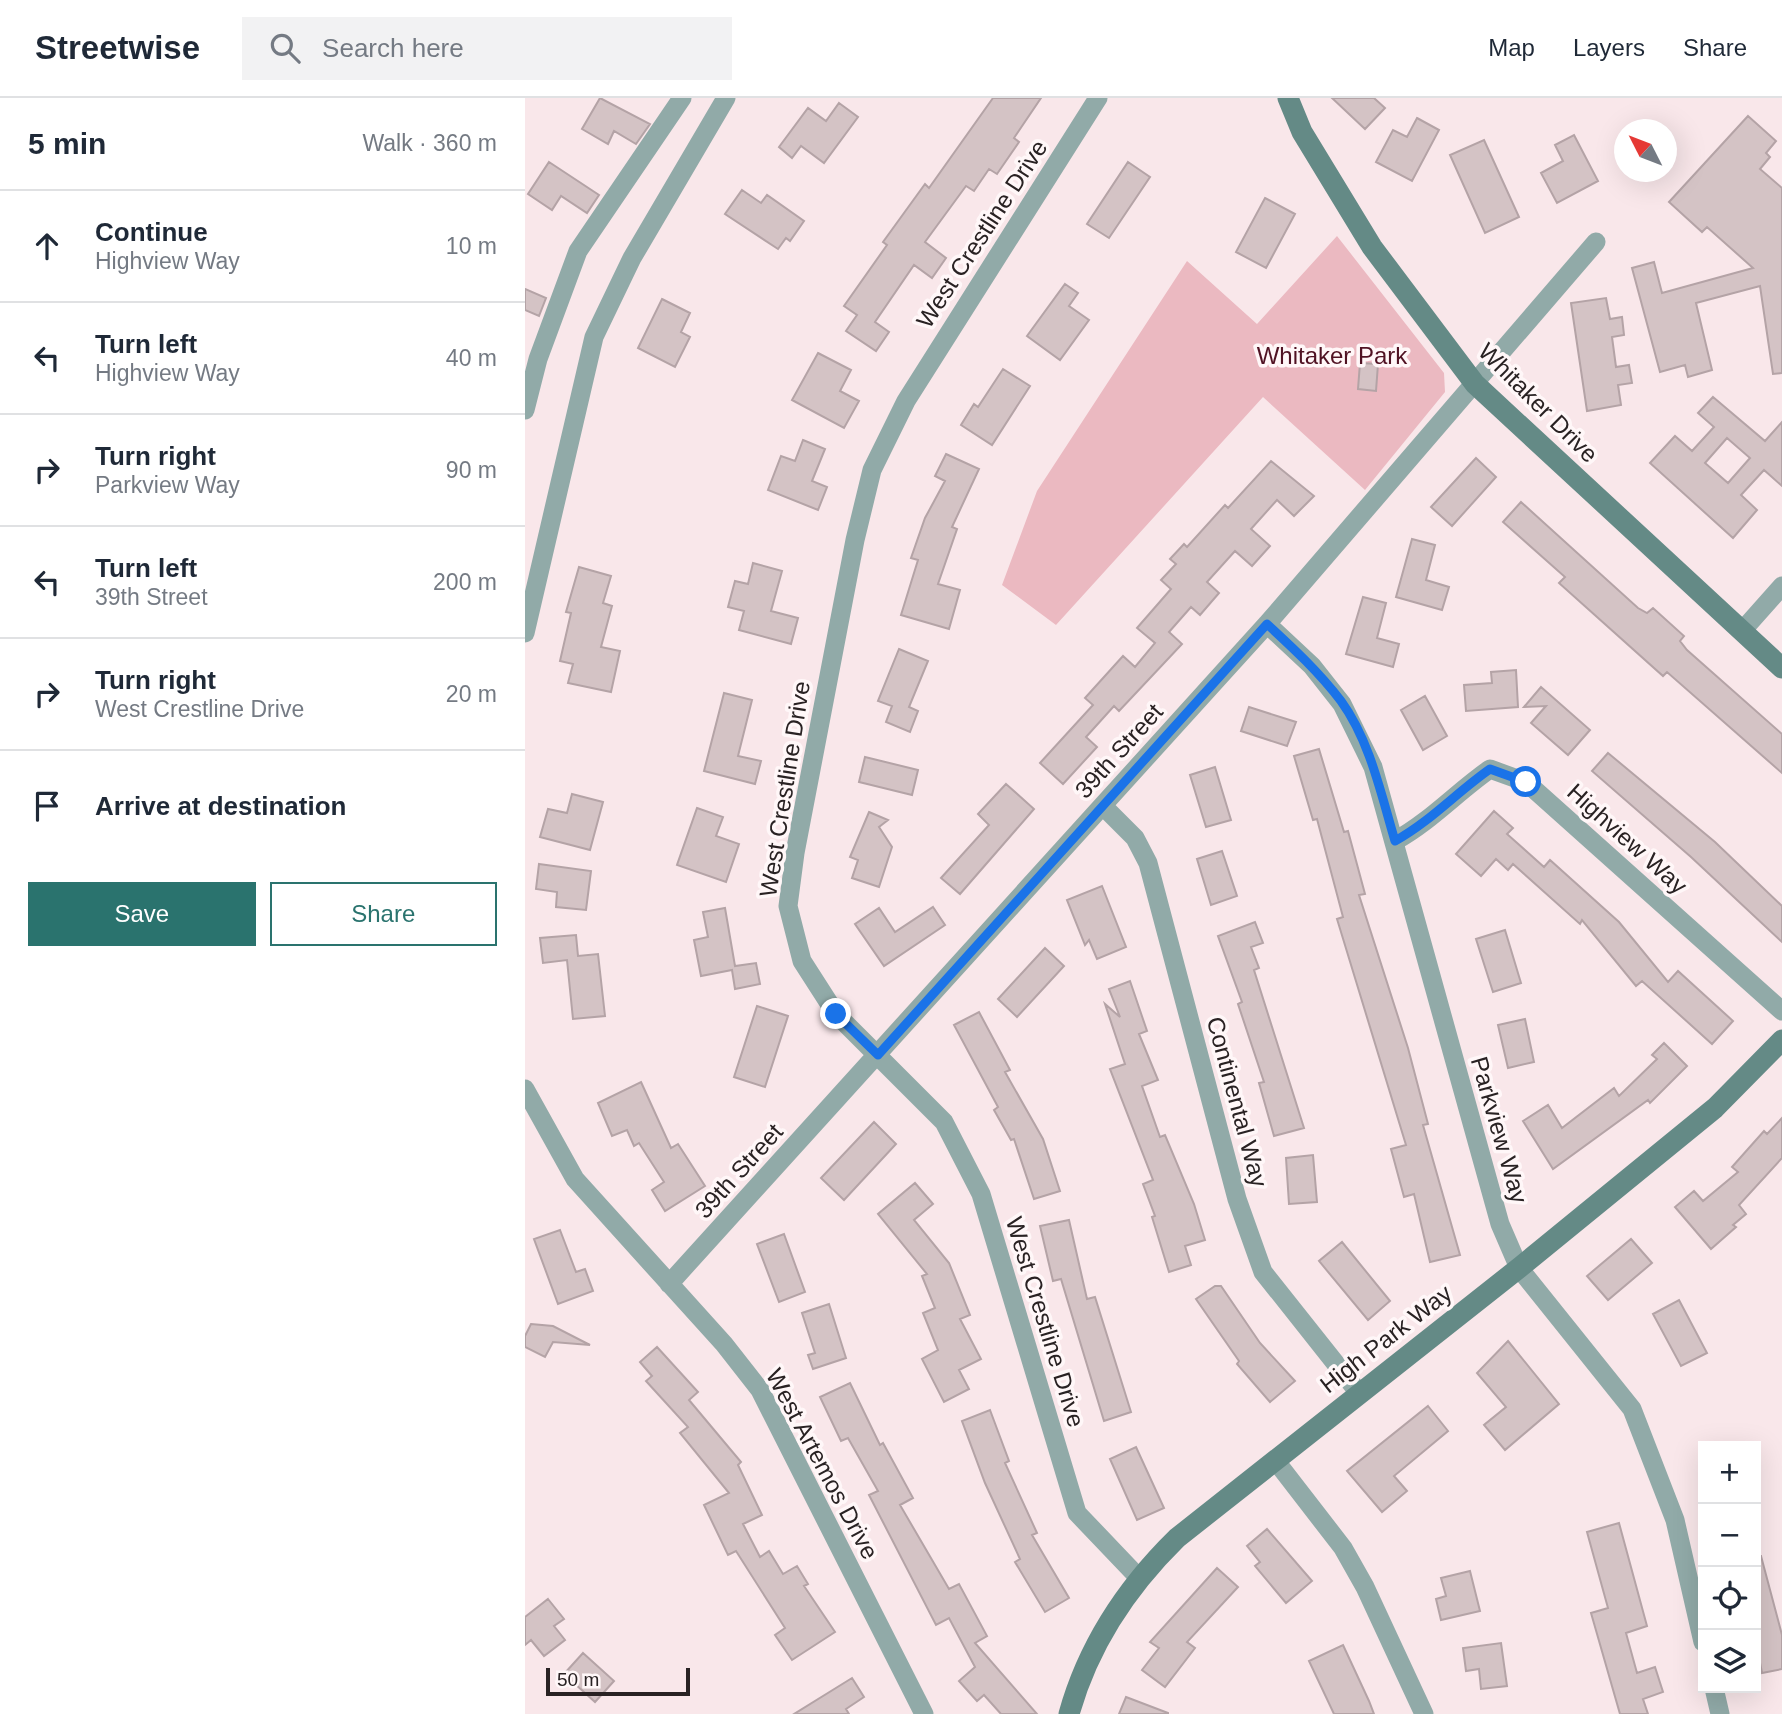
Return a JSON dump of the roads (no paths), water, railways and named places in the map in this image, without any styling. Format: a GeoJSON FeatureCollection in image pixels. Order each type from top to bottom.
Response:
{"type":"FeatureCollection","features":[{"type":"Feature","properties":{"kind":"street"},"geometry":{"type":"LineString","coordinates":[[525,410],[538,359],[578,251],[682,98]]}},
{"type":"Feature","properties":{"kind":"street"},"geometry":{"type":"LineString","coordinates":[[525,633],[594,337],[632,258],[726,98]]}},
{"type":"Feature","properties":{"kind":"street","name":"West Crestline Drive"},"geometry":{"type":"LineString","coordinates":[[1098,98],[906,401],[872,470],[855,540],[795,853],[788,906],[802,961],[836,1014],[944,1122],[981,1194],[1077,1513],[1139,1578]]}},
{"type":"Feature","properties":{"kind":"street","name":"Whitaker Drive"},"geometry":{"type":"LineString","coordinates":[[1288,98],[1302,132],[1372,247],[1475,384],[1782,668]]}},
{"type":"Feature","properties":{"kind":"street","name":"39th Street"},"geometry":{"type":"LineString","coordinates":[[669,1284],[1267,624],[1597,242]]}},
{"type":"Feature","properties":{"kind":"street"},"geometry":{"type":"LineString","coordinates":[[1742,631],[1782,586]]}},
{"type":"Feature","properties":{"kind":"street","name":"Parkview Way"},"geometry":{"type":"LineString","coordinates":[[1267,624],[1312,666],[1342,704],[1373,767],[1500,1224],[1519,1268],[1632,1409],[1675,1520],[1700,1630]]}},
{"type":"Feature","properties":{"kind":"street","name":"Highview Way"},"geometry":{"type":"LineString","coordinates":[[1395,841],[1436,815],[1458,792],[1490,769],[1526,782],[1782,1011]]}},
{"type":"Feature","properties":{"kind":"street","name":"Continental Way"},"geometry":{"type":"LineString","coordinates":[[1103,806],[1135,838],[1148,863],[1237,1199],[1263,1272],[1359,1393]]}},
{"type":"Feature","properties":{"kind":"street","name":"High Park Way"},"geometry":{"type":"LineString","coordinates":[[1069,1714],[1088,1659],[1139,1578],[1177,1538],[1519,1268],[1716,1108],[1782,1040]]}},
{"type":"Feature","properties":{"kind":"street","name":"West Artemos Drive"},"geometry":{"type":"LineString","coordinates":[[525,1089],[575,1179],[760,1390],[924,1714]]}},
{"type":"Feature","properties":{"kind":"street"},"geometry":{"type":"LineString","coordinates":[[1275,1460],[1343,1548],[1365,1587],[1424,1714]]}},
{"type":"Feature","properties":{"kind":"street"},"geometry":{"type":"LineString","coordinates":[[1715,1693],[1720,1714]]}},
{"type":"Feature","properties":{"kind":"park label","name":"Whitaker Park"},"geometry":{"type":"Point","coordinates":[1332,356]}}]}
